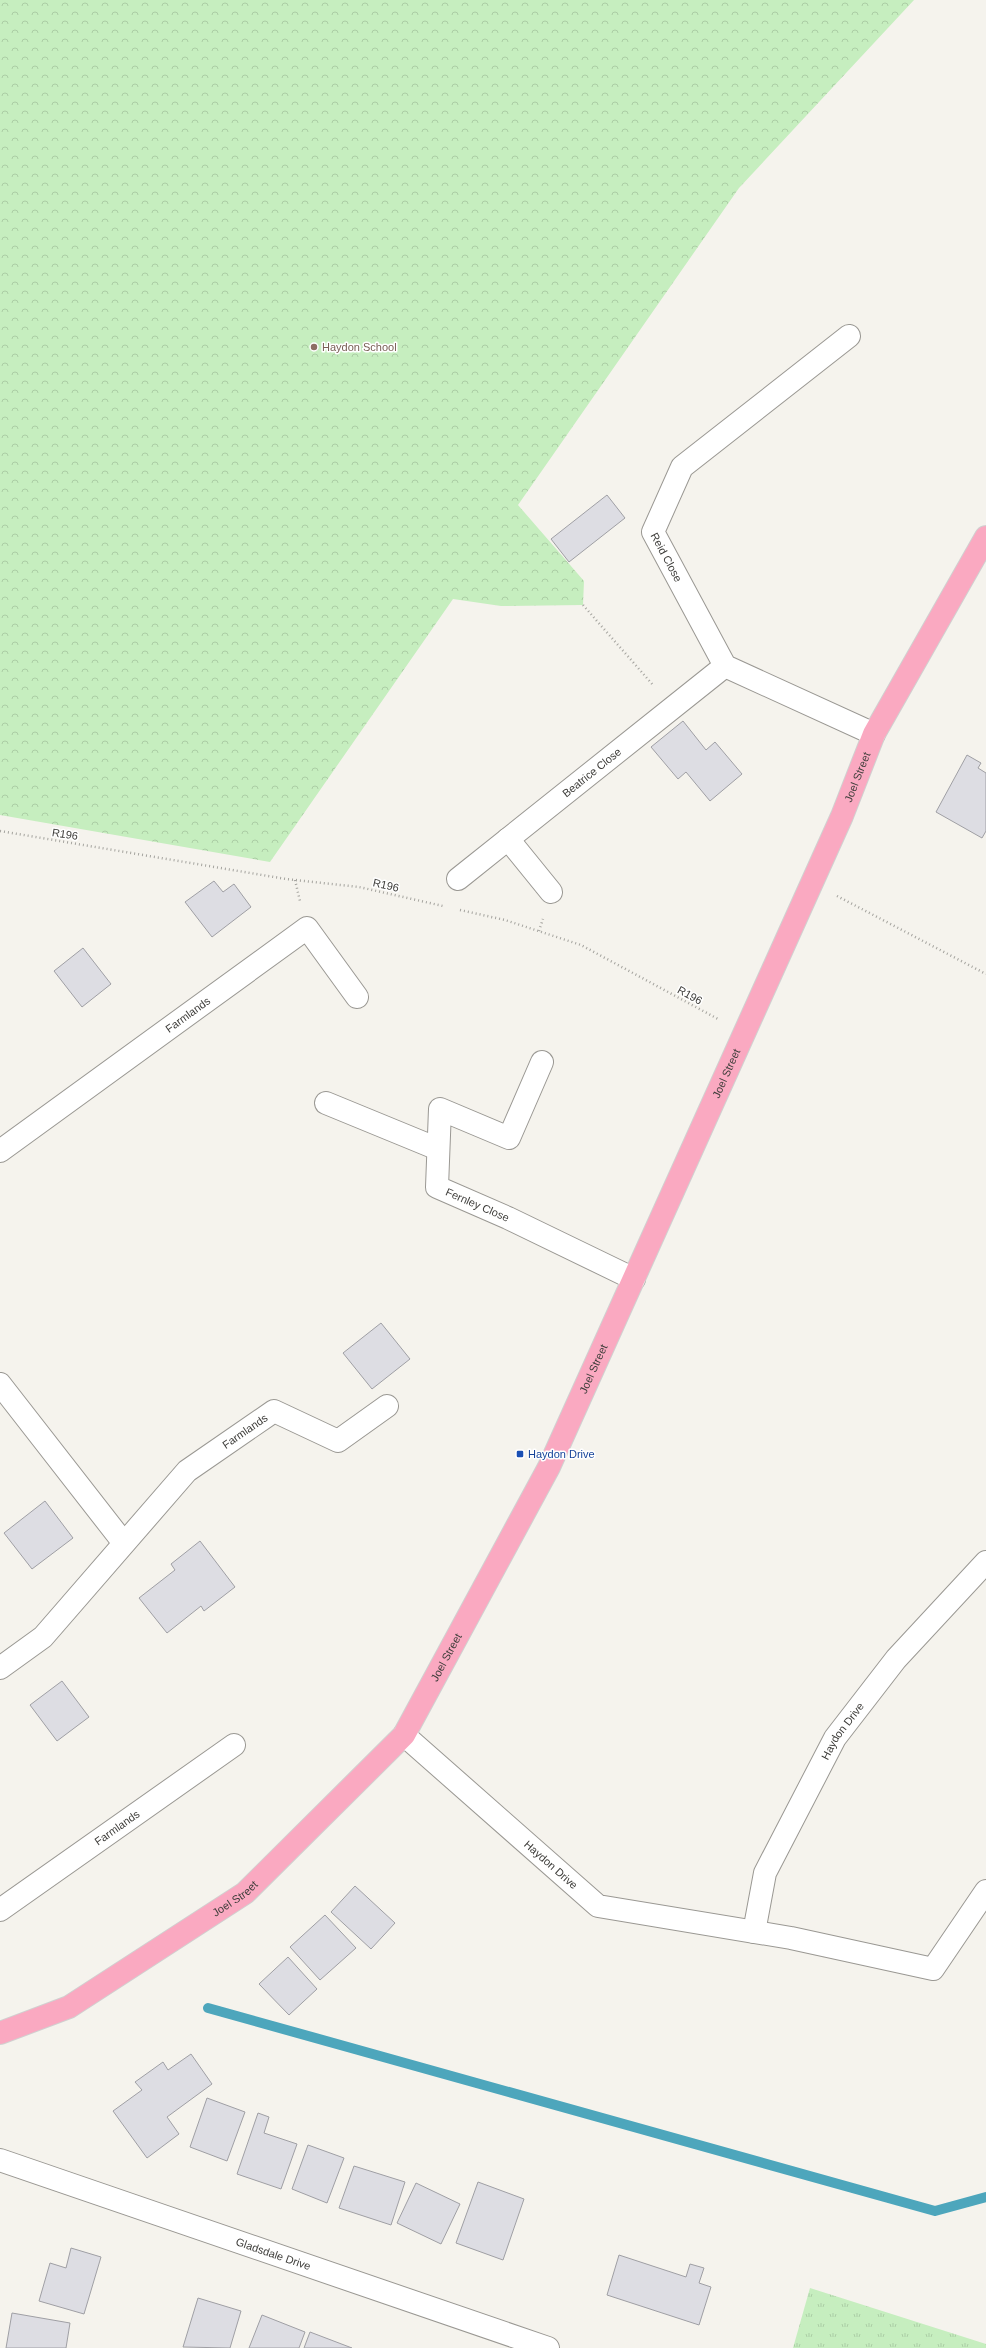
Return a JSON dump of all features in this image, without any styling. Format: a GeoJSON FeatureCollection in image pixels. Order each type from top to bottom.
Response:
{"type":"FeatureCollection","features":[{"type":"Feature","properties":{"kind":"main road","name":"Joel Street"},"geometry":{"type":"LineString","coordinates":[[0,2033],[69,2007],[245,1893],[404,1735],[549,1466],[842,816],[874,734],[986,537]]}},
{"type":"Feature","properties":{"kind":"street","name":"Reid Close"},"geometry":{"type":"LineString","coordinates":[[726,666],[653,532],[682,467],[849,336]]}},
{"type":"Feature","properties":{"kind":"street","name":"Beatrice Close"},"geometry":{"type":"LineString","coordinates":[[458,879],[726,666]]}},
{"type":"Feature","properties":{"kind":"street"},"geometry":{"type":"LineString","coordinates":[[726,666],[874,734]]}},
{"type":"Feature","properties":{"kind":"street"},"geometry":{"type":"LineString","coordinates":[[508,839],[551,892]]}},
{"type":"Feature","properties":{"kind":"street","name":"Farmlands"},"geometry":{"type":"LineString","coordinates":[[0,1151],[307,928],[357,997]]}},
{"type":"Feature","properties":{"kind":"street","name":"Fernley Close"},"geometry":{"type":"LineString","coordinates":[[542,1062],[509,1138],[440,1109],[437,1187],[508,1218],[634,1279]]}},
{"type":"Feature","properties":{"kind":"street"},"geometry":{"type":"LineString","coordinates":[[326,1103],[438,1149]]}},
{"type":"Feature","properties":{"kind":"street"},"geometry":{"type":"LineString","coordinates":[[0,1384],[123,1542]]}},
{"type":"Feature","properties":{"kind":"street","name":"Farmlands"},"geometry":{"type":"LineString","coordinates":[[0,1668],[42,1636],[123,1542],[187,1471],[274,1411],[338,1441],[387,1406]]}},
{"type":"Feature","properties":{"kind":"street","name":"Haydon Drive"},"geometry":{"type":"LineString","coordinates":[[754,1932],[765,1873],[835,1738],[896,1659],[986,1562]]}},
{"type":"Feature","properties":{"kind":"street","name":"Haydon Drive"},"geometry":{"type":"LineString","coordinates":[[404,1735],[598,1906],[791,1938],[934,1970],[986,1891]]}},
{"type":"Feature","properties":{"kind":"street","name":"Farmlands"},"geometry":{"type":"LineString","coordinates":[[0,1910],[234,1745]]}},
{"type":"Feature","properties":{"kind":"street","name":"Gladsdale Drive"},"geometry":{"type":"LineString","coordinates":[[0,2160],[548,2348]]}},
{"type":"Feature","properties":{"kind":"path"},"geometry":{"type":"LineString","coordinates":[[583,605],[673,708]]}},
{"type":"Feature","properties":{"kind":"path","name":"R196"},"geometry":{"type":"LineString","coordinates":[[0,831],[286,879],[359,887],[445,906]]}},
{"type":"Feature","properties":{"kind":"path"},"geometry":{"type":"LineString","coordinates":[[812,882],[986,974]]}},
{"type":"Feature","properties":{"kind":"path","name":"R196"},"geometry":{"type":"LineString","coordinates":[[452,908],[505,920],[581,945],[743,1033]]}},
{"type":"Feature","properties":{"kind":"green space","name":"Haydon School"},"geometry":{"type":"Polygon","coordinates":[[[0,0],[914,0],[739,188],[518,505],[584,581],[583,605],[501,606],[453,599],[270,862],[0,815],[0,0]]]}},
{"type":"Feature","properties":{"kind":"green space"},"geometry":{"type":"Polygon","coordinates":[[[810,2288],[986,2344],[986,2348],[793,2348],[810,2288]]]}},
{"type":"Feature","properties":{"kind":"building"},"geometry":{"type":"Polygon","coordinates":[[[607,495],[625,518],[569,562],[551,539],[607,495]]]}},
{"type":"Feature","properties":{"kind":"building"},"geometry":{"type":"Polygon","coordinates":[[[683,721],[706,750],[715,742],[742,774],[710,801],[686,772],[678,779],[651,747],[683,721]]]}},
{"type":"Feature","properties":{"kind":"building"},"geometry":{"type":"Polygon","coordinates":[[[967,755],[981,763],[978,768],[986,773],[986,831],[982,838],[936,812],[967,755]]]}},
{"type":"Feature","properties":{"kind":"building"},"geometry":{"type":"Polygon","coordinates":[[[214,881],[223,892],[234,884],[251,907],[212,937],[185,902],[214,881]]]}},
{"type":"Feature","properties":{"kind":"building"},"geometry":{"type":"Polygon","coordinates":[[[83,948],[111,984],[82,1007],[54,971],[83,948]]]}},
{"type":"Feature","properties":{"kind":"building"},"geometry":{"type":"Polygon","coordinates":[[[381,1323],[410,1359],[372,1389],[343,1353],[381,1323]]]}},
{"type":"Feature","properties":{"kind":"building"},"geometry":{"type":"Polygon","coordinates":[[[45,1501],[73,1538],[32,1569],[4,1533],[45,1501]]]}},
{"type":"Feature","properties":{"kind":"building"},"geometry":{"type":"Polygon","coordinates":[[[200,1541],[235,1587],[204,1611],[201,1606],[167,1633],[139,1598],[175,1570],[171,1564],[200,1541]]]}},
{"type":"Feature","properties":{"kind":"building"},"geometry":{"type":"Polygon","coordinates":[[[62,1681],[89,1717],[57,1741],[30,1705],[62,1681]]]}},
{"type":"Feature","properties":{"kind":"building"},"geometry":{"type":"Polygon","coordinates":[[[355,1886],[395,1923],[371,1949],[331,1912],[355,1886]]]}},
{"type":"Feature","properties":{"kind":"building"},"geometry":{"type":"Polygon","coordinates":[[[325,1915],[356,1948],[320,1980],[290,1947],[325,1915]]]}},
{"type":"Feature","properties":{"kind":"building"},"geometry":{"type":"Polygon","coordinates":[[[288,1957],[317,1989],[289,2015],[259,1984],[288,1957]]]}},
{"type":"Feature","properties":{"kind":"building"},"geometry":{"type":"Polygon","coordinates":[[[191,2054],[212,2084],[167,2117],[179,2134],[147,2158],[113,2111],[142,2090],[135,2082],[163,2062],[168,2070],[191,2054]]]}},
{"type":"Feature","properties":{"kind":"building"},"geometry":{"type":"Polygon","coordinates":[[[207,2098],[245,2112],[227,2161],[190,2147],[207,2098]]]}},
{"type":"Feature","properties":{"kind":"building"},"geometry":{"type":"Polygon","coordinates":[[[258,2113],[269,2117],[264,2133],[297,2144],[281,2189],[237,2174],[258,2113]]]}},
{"type":"Feature","properties":{"kind":"building"},"geometry":{"type":"Polygon","coordinates":[[[308,2145],[344,2158],[327,2203],[292,2189],[308,2145]]]}},
{"type":"Feature","properties":{"kind":"building"},"geometry":{"type":"Polygon","coordinates":[[[354,2166],[405,2182],[391,2225],[339,2208],[354,2166]]]}},
{"type":"Feature","properties":{"kind":"building"},"geometry":{"type":"Polygon","coordinates":[[[478,2182],[524,2199],[503,2260],[456,2243],[478,2182]]]}},
{"type":"Feature","properties":{"kind":"building"},"geometry":{"type":"Polygon","coordinates":[[[416,2183],[460,2204],[441,2244],[397,2223],[416,2183]]]}},
{"type":"Feature","properties":{"kind":"building"},"geometry":{"type":"Polygon","coordinates":[[[71,2248],[101,2257],[84,2314],[39,2301],[50,2263],[66,2268],[71,2248]]]}},
{"type":"Feature","properties":{"kind":"building"},"geometry":{"type":"Polygon","coordinates":[[[619,2255],[686,2277],[690,2264],[704,2268],[699,2283],[711,2287],[699,2325],[607,2295],[619,2255]]]}},
{"type":"Feature","properties":{"kind":"building"},"geometry":{"type":"Polygon","coordinates":[[[198,2298],[241,2311],[230,2348],[183,2347],[198,2298]]]}},
{"type":"Feature","properties":{"kind":"building"},"geometry":{"type":"Polygon","coordinates":[[[12,2313],[70,2323],[66,2348],[6,2348],[12,2313]]]}},
{"type":"Feature","properties":{"kind":"building"},"geometry":{"type":"Polygon","coordinates":[[[262,2315],[305,2332],[299,2348],[249,2348],[262,2315]]]}},
{"type":"Feature","properties":{"kind":"building"},"geometry":{"type":"Polygon","coordinates":[[[310,2332],[352,2348],[304,2348],[310,2332]]]}},
{"type":"Feature","properties":{"kind":"waterway"},"geometry":{"type":"LineString","coordinates":[[208,2008],[935,2211],[986,2197]]}},
{"type":"Feature","properties":{"kind":"place","name":"Haydon School"},"geometry":{"type":"Point","coordinates":[314,347]}},
{"type":"Feature","properties":{"kind":"place","name":"Haydon Drive"},"geometry":{"type":"Point","coordinates":[520,1454]}}]}
